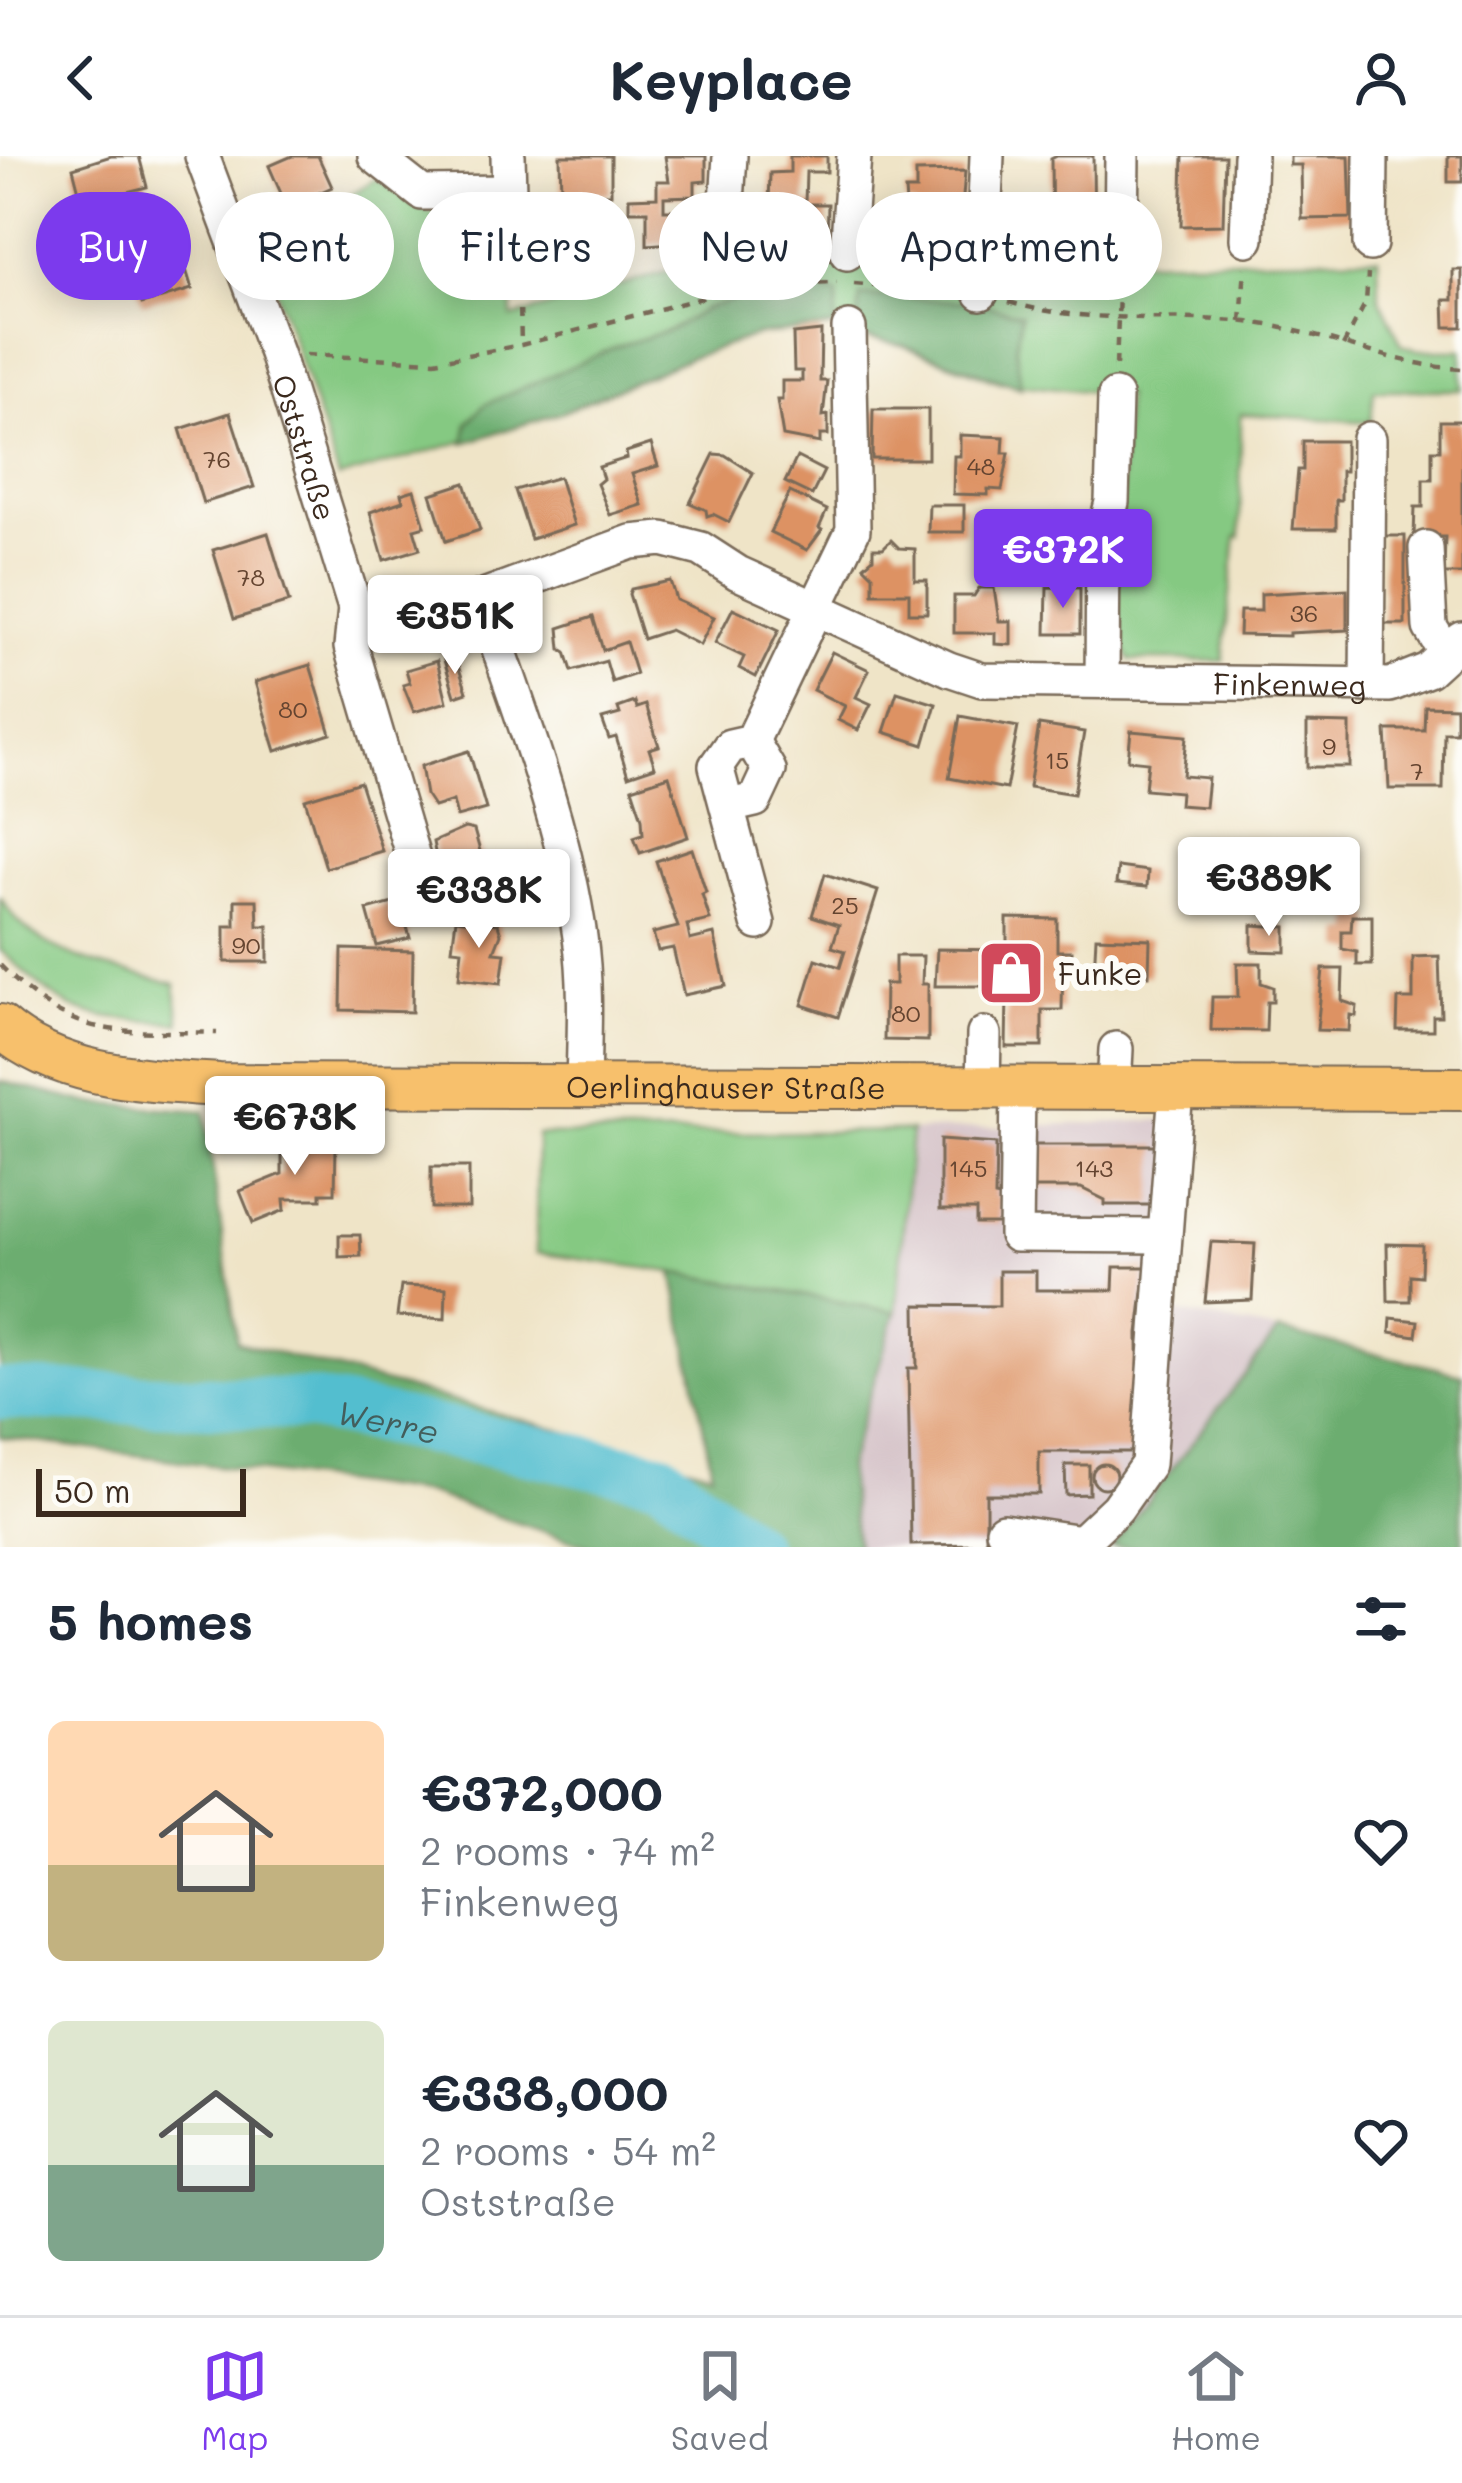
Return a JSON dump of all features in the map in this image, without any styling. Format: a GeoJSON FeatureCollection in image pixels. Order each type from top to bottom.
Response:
{"type":"FeatureCollection","features":[{"type":"Feature","properties":{"kind":"main road","name":"Oerlinghauser Straße"},"geometry":{"type":"LineString","coordinates":[[0,1026],[44,1053],[86,1069],[132,1080],[219,1085],[1000,1088],[1115,1069],[1176,1089],[1462,1089]]}},
{"type":"Feature","properties":{"kind":"street"},"geometry":{"type":"LineString","coordinates":[[376,156],[421,192]]}},
{"type":"Feature","properties":{"kind":"street"},"geometry":{"type":"LineString","coordinates":[[508,156],[509,192]]}},
{"type":"Feature","properties":{"kind":"street"},"geometry":{"type":"LineString","coordinates":[[728,192],[730,156]]}},
{"type":"Feature","properties":{"kind":"street"},"geometry":{"type":"LineString","coordinates":[[847,253],[854,156]]}},
{"type":"Feature","properties":{"kind":"street"},"geometry":{"type":"LineString","coordinates":[[986,192],[988,156]]}},
{"type":"Feature","properties":{"kind":"street"},"geometry":{"type":"LineString","coordinates":[[1122,156],[1122,192]]}},
{"type":"Feature","properties":{"kind":"street"},"geometry":{"type":"LineString","coordinates":[[1247,239],[1250,156]]}},
{"type":"Feature","properties":{"kind":"street"},"geometry":{"type":"LineString","coordinates":[[1370,244],[1371,156]]}},
{"type":"Feature","properties":{"kind":"street","name":"Oststraße"},"geometry":{"type":"LineString","coordinates":[[206,157],[276,353],[355,608],[351,647],[417,871]]}},
{"type":"Feature","properties":{"kind":"street"},"geometry":{"type":"LineString","coordinates":[[758,923],[716,766],[730,746],[752,741],[853,530],[849,328]]}},
{"type":"Feature","properties":{"kind":"street"},"geometry":{"type":"LineString","coordinates":[[1102,681],[1103,537],[1112,502],[1114,396]]}},
{"type":"Feature","properties":{"kind":"street"},"geometry":{"type":"LineString","coordinates":[[1367,685],[1369,439]]}},
{"type":"Feature","properties":{"kind":"street","name":"Finkenweg"},"geometry":{"type":"LineString","coordinates":[[481,597],[631,542],[662,539],[701,549],[739,573],[982,680],[1390,685],[1428,670],[1454,646]]}},
{"type":"Feature","properties":{"kind":"street"},"geometry":{"type":"LineString","coordinates":[[1426,548],[1430,627],[1454,646]]}},
{"type":"Feature","properties":{"kind":"street"},"geometry":{"type":"LineString","coordinates":[[355,608],[384,628],[481,597],[544,786],[574,904],[581,940],[583,1086]]}},
{"type":"Feature","properties":{"kind":"street"},"geometry":{"type":"LineString","coordinates":[[983,1034],[1000,1088],[1016,1235],[1163,1236]]}},
{"type":"Feature","properties":{"kind":"street"},"geometry":{"type":"LineString","coordinates":[[1003,1531],[1081,1542],[1117,1508],[1148,1464],[1176,1089]]}},
{"type":"Feature","properties":{"kind":"path"},"geometry":{"type":"LineString","coordinates":[[1241,322],[1247,239]]}},
{"type":"Feature","properties":{"kind":"path"},"geometry":{"type":"LineString","coordinates":[[1343,346],[1366,302],[1370,244]]}},
{"type":"Feature","properties":{"kind":"path"},"geometry":{"type":"LineString","coordinates":[[520,300],[521,346]]}},
{"type":"Feature","properties":{"kind":"path"},"geometry":{"type":"LineString","coordinates":[[1114,396],[1118,300]]}},
{"type":"Feature","properties":{"kind":"path"},"geometry":{"type":"LineString","coordinates":[[0,965],[31,997],[63,1018],[87,1026],[217,1033]]}},
{"type":"Feature","properties":{"kind":"shaded area"},"geometry":{"type":"Polygon","coordinates":[[[1185,1119],[1177,1312],[1278,1331],[1112,1547],[857,1547],[847,1467],[896,1312],[911,1131],[1185,1119]]]}},
{"type":"Feature","properties":{"kind":"green space"},"geometry":{"type":"Polygon","coordinates":[[[376,179],[418,204],[418,300],[512,300],[512,318],[572,300],[635,300],[635,281],[659,274],[659,300],[832,300],[832,260],[856,260],[856,300],[1162,300],[1162,260],[1378,257],[1379,297],[1402,345],[1462,350],[1462,390],[1374,390],[1371,422],[1241,414],[1240,537],[1236,537],[1223,661],[1130,660],[1115,630],[1125,395],[999,382],[902,345],[857,336],[841,326],[758,335],[691,357],[560,413],[339,478],[279,300],[394,300],[394,192],[355,192],[376,179]]]}},
{"type":"Feature","properties":{"kind":"green space"},"geometry":{"type":"Polygon","coordinates":[[[832,293],[838,294],[835,327],[758,335],[691,357],[560,413],[464,443],[468,423],[484,405],[616,347],[670,330],[706,309],[734,300],[832,300],[832,293]]]}},
{"type":"Feature","properties":{"kind":"green space"},"geometry":{"type":"Polygon","coordinates":[[[860,300],[975,302],[1021,314],[1016,348],[1021,387],[902,345],[857,336],[860,300]]]}},
{"type":"Feature","properties":{"kind":"green space"},"geometry":{"type":"Polygon","coordinates":[[[0,896],[14,917],[53,947],[175,984],[180,1023],[101,1016],[55,997],[0,950],[0,896]]]}},
{"type":"Feature","properties":{"kind":"green space"},"geometry":{"type":"Polygon","coordinates":[[[0,1081],[88,1103],[205,1111],[237,1342],[712,1472],[673,1272],[896,1312],[847,1467],[857,1547],[592,1547],[428,1494],[0,1437],[0,1081]]]}},
{"type":"Feature","properties":{"kind":"green space"},"geometry":{"type":"Polygon","coordinates":[[[911,1131],[896,1312],[536,1253],[537,1135],[911,1131]]]}},
{"type":"Feature","properties":{"kind":"green space"},"geometry":{"type":"Polygon","coordinates":[[[1278,1331],[1462,1374],[1462,1547],[1112,1547],[1278,1331]]]}},
{"type":"Feature","properties":{"kind":"building"},"geometry":{"type":"Polygon","coordinates":[[[111,156],[139,156],[147,187],[79,192],[73,168],[111,156]]]}},
{"type":"Feature","properties":{"kind":"building"},"geometry":{"type":"Polygon","coordinates":[[[292,156],[318,156],[332,187],[321,192],[280,192],[269,166],[292,156]]]}},
{"type":"Feature","properties":{"kind":"building"},"geometry":{"type":"Polygon","coordinates":[[[560,156],[611,156],[611,192],[561,192],[560,156]]]}},
{"type":"Feature","properties":{"kind":"building"},"geometry":{"type":"Polygon","coordinates":[[[665,156],[706,156],[706,181],[695,182],[695,192],[659,192],[659,244],[647,245],[647,211],[635,211],[635,198],[657,197],[657,181],[669,181],[665,156]]]}},
{"type":"Feature","properties":{"kind":"building"},"geometry":{"type":"Polygon","coordinates":[[[790,156],[827,156],[827,172],[806,172],[805,192],[769,192],[770,173],[790,172],[790,156]]]}},
{"type":"Feature","properties":{"kind":"building"},"geometry":{"type":"Polygon","coordinates":[[[1093,156],[1093,192],[1051,192],[1051,159],[1093,156]]]}},
{"type":"Feature","properties":{"kind":"building"},"geometry":{"type":"Polygon","coordinates":[[[1183,156],[1225,156],[1223,225],[1181,226],[1183,156]]]}},
{"type":"Feature","properties":{"kind":"building"},"geometry":{"type":"Polygon","coordinates":[[[1290,156],[1349,156],[1351,218],[1302,219],[1301,165],[1290,165],[1290,156]]]}},
{"type":"Feature","properties":{"kind":"building"},"geometry":{"type":"Polygon","coordinates":[[[1448,156],[1462,156],[1462,182],[1448,182],[1448,156]]]}},
{"type":"Feature","properties":{"kind":"building"},"geometry":{"type":"Polygon","coordinates":[[[965,171],[963,192],[905,192],[916,190],[916,172],[965,171]]]}},
{"type":"Feature","properties":{"kind":"building"},"geometry":{"type":"Polygon","coordinates":[[[1453,270],[1462,270],[1462,327],[1445,327],[1444,300],[1453,300],[1453,270]]]}},
{"type":"Feature","properties":{"kind":"building"},"geometry":{"type":"Polygon","coordinates":[[[821,331],[820,381],[827,381],[823,416],[828,415],[828,435],[820,435],[820,443],[783,436],[777,400],[782,400],[782,381],[802,381],[802,371],[794,371],[793,334],[821,331]]]}},
{"type":"Feature","properties":{"kind":"building"},"geometry":{"type":"Polygon","coordinates":[[[873,409],[928,409],[928,459],[872,459],[873,409]]]}},
{"type":"Feature","properties":{"kind":"building"},"geometry":{"type":"Polygon","coordinates":[[[230,413],[254,487],[203,503],[180,429],[230,413]]]}},
{"type":"Feature","properties":{"kind":"building"},"geometry":{"type":"Polygon","coordinates":[[[1440,421],[1462,421],[1462,574],[1444,574],[1445,537],[1414,537],[1415,507],[1423,507],[1423,479],[1432,479],[1432,450],[1440,450],[1440,421]]]}},
{"type":"Feature","properties":{"kind":"building"},"geometry":{"type":"Polygon","coordinates":[[[960,435],[1004,437],[1003,453],[1009,453],[1002,490],[988,489],[988,495],[953,494],[960,435]]]}},
{"type":"Feature","properties":{"kind":"building"},"geometry":{"type":"Polygon","coordinates":[[[1303,441],[1345,441],[1336,529],[1293,529],[1303,441]]]}},
{"type":"Feature","properties":{"kind":"building"},"geometry":{"type":"Polygon","coordinates":[[[651,444],[658,466],[632,474],[642,505],[610,515],[597,484],[603,479],[599,467],[651,444]]]}},
{"type":"Feature","properties":{"kind":"building"},"geometry":{"type":"Polygon","coordinates":[[[714,454],[725,455],[753,473],[729,522],[707,516],[706,510],[690,503],[714,454]]]}},
{"type":"Feature","properties":{"kind":"building"},"geometry":{"type":"Polygon","coordinates":[[[797,457],[824,471],[812,495],[785,482],[797,457]]]}},
{"type":"Feature","properties":{"kind":"building"},"geometry":{"type":"Polygon","coordinates":[[[559,477],[574,525],[531,539],[515,490],[559,477]]]}},
{"type":"Feature","properties":{"kind":"building"},"geometry":{"type":"Polygon","coordinates":[[[465,483],[480,530],[446,541],[431,494],[465,483]]]}},
{"type":"Feature","properties":{"kind":"building"},"geometry":{"type":"Polygon","coordinates":[[[414,490],[425,526],[414,529],[420,549],[384,560],[370,512],[403,501],[401,494],[414,490]]]}},
{"type":"Feature","properties":{"kind":"building"},"geometry":{"type":"Polygon","coordinates":[[[790,492],[827,510],[822,530],[807,550],[770,532],[790,492]]]}},
{"type":"Feature","properties":{"kind":"building"},"geometry":{"type":"Polygon","coordinates":[[[929,505],[964,505],[964,532],[928,532],[929,505]]]}},
{"type":"Feature","properties":{"kind":"building"},"geometry":{"type":"Polygon","coordinates":[[[268,533],[289,602],[234,619],[213,550],[268,533]]]}},
{"type":"Feature","properties":{"kind":"building"},"geometry":{"type":"Polygon","coordinates":[[[1383,536],[1405,536],[1405,624],[1383,624],[1383,536]]]}},
{"type":"Feature","properties":{"kind":"building"},"geometry":{"type":"Polygon","coordinates":[[[891,540],[899,548],[915,549],[915,580],[927,580],[927,613],[909,613],[909,593],[873,593],[873,575],[864,566],[873,558],[873,548],[883,548],[891,540]]]}},
{"type":"Feature","properties":{"kind":"building"},"geometry":{"type":"Polygon","coordinates":[[[670,581],[676,600],[714,617],[700,645],[670,630],[643,639],[631,589],[670,581]]]}},
{"type":"Feature","properties":{"kind":"building"},"geometry":{"type":"Polygon","coordinates":[[[1047,587],[1080,588],[1080,634],[1046,634],[1047,587]]]}},
{"type":"Feature","properties":{"kind":"building"},"geometry":{"type":"Polygon","coordinates":[[[979,588],[994,588],[999,621],[1011,621],[1011,645],[995,644],[995,633],[954,633],[954,596],[974,596],[979,588]]]}},
{"type":"Feature","properties":{"kind":"building"},"geometry":{"type":"Polygon","coordinates":[[[1347,589],[1347,630],[1239,635],[1240,611],[1261,611],[1261,594],[1347,589]]]}},
{"type":"Feature","properties":{"kind":"building"},"geometry":{"type":"Polygon","coordinates":[[[733,608],[779,630],[756,677],[739,668],[744,657],[715,643],[733,608]]]}},
{"type":"Feature","properties":{"kind":"building"},"geometry":{"type":"Polygon","coordinates":[[[593,617],[603,650],[626,642],[636,674],[612,682],[606,661],[572,671],[561,649],[559,628],[593,617]]]}},
{"type":"Feature","properties":{"kind":"building"},"geometry":{"type":"Polygon","coordinates":[[[832,652],[869,670],[856,697],[871,704],[858,730],[838,720],[845,706],[813,690],[832,652]]]}},
{"type":"Feature","properties":{"kind":"building"},"geometry":{"type":"Polygon","coordinates":[[[455,657],[467,692],[455,696],[444,660],[455,657]]]}},
{"type":"Feature","properties":{"kind":"building"},"geometry":{"type":"Polygon","coordinates":[[[437,661],[447,702],[414,712],[403,685],[410,683],[406,670],[437,661]]]}},
{"type":"Feature","properties":{"kind":"building"},"geometry":{"type":"Polygon","coordinates":[[[310,665],[331,734],[276,751],[255,682],[310,665]]]}},
{"type":"Feature","properties":{"kind":"building"},"geometry":{"type":"Polygon","coordinates":[[[897,692],[936,704],[924,745],[884,732],[897,692]]]}},
{"type":"Feature","properties":{"kind":"building"},"geometry":{"type":"Polygon","coordinates":[[[635,702],[637,708],[646,705],[659,746],[649,749],[655,767],[628,776],[616,737],[609,739],[602,719],[620,714],[618,708],[635,702]]]}},
{"type":"Feature","properties":{"kind":"building"},"geometry":{"type":"Polygon","coordinates":[[[1425,706],[1456,707],[1456,732],[1444,732],[1443,789],[1389,789],[1386,730],[1424,730],[1425,706]]]}},
{"type":"Feature","properties":{"kind":"building"},"geometry":{"type":"Polygon","coordinates":[[[960,716],[1018,727],[1006,789],[949,778],[960,716]]]}},
{"type":"Feature","properties":{"kind":"building"},"geometry":{"type":"Polygon","coordinates":[[[1307,723],[1350,724],[1350,767],[1307,767],[1307,723]]]}},
{"type":"Feature","properties":{"kind":"building"},"geometry":{"type":"Polygon","coordinates":[[[1039,725],[1084,732],[1074,794],[1029,787],[1039,725]]]}},
{"type":"Feature","properties":{"kind":"building"},"geometry":{"type":"Polygon","coordinates":[[[1131,731],[1187,736],[1183,776],[1208,778],[1205,807],[1179,805],[1180,792],[1145,789],[1148,762],[1128,760],[1131,731]]]}},
{"type":"Feature","properties":{"kind":"building"},"geometry":{"type":"Polygon","coordinates":[[[469,751],[486,809],[457,817],[453,801],[434,807],[426,795],[421,766],[469,751]]]}},
{"type":"Feature","properties":{"kind":"building"},"geometry":{"type":"Polygon","coordinates":[[[669,776],[688,837],[640,853],[634,837],[643,834],[642,818],[632,788],[669,776]]]}},
{"type":"Feature","properties":{"kind":"building"},"geometry":{"type":"Polygon","coordinates":[[[360,782],[382,851],[326,868],[305,799],[360,782]]]}},
{"type":"Feature","properties":{"kind":"building"},"geometry":{"type":"Polygon","coordinates":[[[465,828],[474,830],[486,872],[499,868],[503,883],[491,886],[495,899],[454,911],[450,898],[472,892],[468,879],[446,885],[433,842],[465,828]]]}},
{"type":"Feature","properties":{"kind":"building"},"geometry":{"type":"Polygon","coordinates":[[[692,849],[710,920],[687,925],[690,940],[714,934],[726,986],[684,995],[673,948],[658,951],[653,933],[678,927],[656,861],[692,849]]]}},
{"type":"Feature","properties":{"kind":"building"},"geometry":{"type":"Polygon","coordinates":[[[1118,867],[1148,871],[1147,887],[1116,884],[1118,867]]]}},
{"type":"Feature","properties":{"kind":"building"},"geometry":{"type":"Polygon","coordinates":[[[825,874],[878,891],[838,1017],[802,1005],[816,959],[840,967],[845,951],[832,947],[839,925],[812,916],[825,874]]]}},
{"type":"Feature","properties":{"kind":"building"},"geometry":{"type":"Polygon","coordinates":[[[235,900],[257,900],[258,926],[268,926],[268,962],[225,962],[225,926],[235,926],[235,900]]]}},
{"type":"Feature","properties":{"kind":"building"},"geometry":{"type":"Polygon","coordinates":[[[400,901],[410,938],[377,946],[367,910],[400,901]]]}},
{"type":"Feature","properties":{"kind":"building"},"geometry":{"type":"Polygon","coordinates":[[[1352,916],[1372,916],[1372,965],[1357,965],[1357,952],[1342,949],[1342,931],[1351,931],[1352,916]]]}},
{"type":"Feature","properties":{"kind":"building"},"geometry":{"type":"Polygon","coordinates":[[[1007,918],[1057,919],[1057,951],[1072,951],[1072,960],[1063,960],[1062,1010],[1042,1010],[1042,1047],[1006,1047],[1007,995],[992,1000],[987,986],[935,986],[937,949],[1007,950],[1007,918]]]}},
{"type":"Feature","properties":{"kind":"building"},"geometry":{"type":"Polygon","coordinates":[[[456,919],[498,924],[501,934],[494,952],[505,953],[501,983],[459,978],[462,950],[452,949],[456,919]]]}},
{"type":"Feature","properties":{"kind":"building"},"geometry":{"type":"Polygon","coordinates":[[[1252,925],[1286,927],[1286,952],[1252,951],[1252,925]]]}},
{"type":"Feature","properties":{"kind":"building"},"geometry":{"type":"Polygon","coordinates":[[[1096,937],[1150,939],[1149,976],[1094,975],[1096,937]]]}},
{"type":"Feature","properties":{"kind":"building"},"geometry":{"type":"Polygon","coordinates":[[[342,949],[413,951],[412,1012],[341,1010],[342,949]]]}},
{"type":"Feature","properties":{"kind":"building"},"geometry":{"type":"Polygon","coordinates":[[[895,956],[923,956],[928,1041],[884,1040],[885,984],[895,984],[895,956]]]}},
{"type":"Feature","properties":{"kind":"building"},"geometry":{"type":"Polygon","coordinates":[[[1439,956],[1441,1016],[1433,1016],[1433,1030],[1397,1030],[1398,999],[1413,999],[1413,957],[1439,956]]]}},
{"type":"Feature","properties":{"kind":"building"},"geometry":{"type":"Polygon","coordinates":[[[1237,963],[1261,963],[1261,983],[1273,987],[1266,1031],[1211,1030],[1212,997],[1238,997],[1237,963]]]}},
{"type":"Feature","properties":{"kind":"building"},"geometry":{"type":"Polygon","coordinates":[[[1323,969],[1343,969],[1342,1001],[1357,1006],[1356,1016],[1350,1015],[1349,1031],[1317,1030],[1323,969]]]}},
{"type":"Feature","properties":{"kind":"building"},"geometry":{"type":"Polygon","coordinates":[[[299,1136],[325,1137],[325,1144],[336,1145],[335,1193],[321,1193],[321,1199],[284,1199],[285,1210],[253,1223],[240,1191],[282,1174],[282,1145],[299,1145],[299,1136]]]}},
{"type":"Feature","properties":{"kind":"building"},"geometry":{"type":"Polygon","coordinates":[[[940,1140],[996,1144],[995,1197],[1000,1198],[1000,1224],[976,1224],[976,1210],[940,1210],[940,1140]]]}},
{"type":"Feature","properties":{"kind":"building"},"geometry":{"type":"Polygon","coordinates":[[[1031,1145],[1158,1145],[1153,1205],[1105,1205],[1105,1200],[1081,1188],[1031,1188],[1031,1145]]]}},
{"type":"Feature","properties":{"kind":"building"},"geometry":{"type":"Polygon","coordinates":[[[431,1167],[469,1167],[469,1208],[431,1208],[431,1167]]]}},
{"type":"Feature","properties":{"kind":"building"},"geometry":{"type":"Polygon","coordinates":[[[339,1235],[360,1235],[361,1256],[339,1257],[339,1235]]]}},
{"type":"Feature","properties":{"kind":"building"},"geometry":{"type":"Polygon","coordinates":[[[1211,1242],[1255,1244],[1252,1300],[1205,1302],[1211,1242]]]}},
{"type":"Feature","properties":{"kind":"building"},"geometry":{"type":"Polygon","coordinates":[[[1387,1244],[1422,1245],[1421,1276],[1410,1275],[1410,1301],[1388,1301],[1387,1244]]]}},
{"type":"Feature","properties":{"kind":"building"},"geometry":{"type":"Polygon","coordinates":[[[1114,1267],[1146,1267],[1138,1333],[1139,1452],[1039,1452],[1039,1494],[986,1494],[986,1544],[911,1545],[908,1368],[917,1368],[916,1305],[999,1306],[999,1271],[1036,1271],[1036,1290],[1113,1290],[1114,1267]]]}},
{"type":"Feature","properties":{"kind":"building"},"geometry":{"type":"Polygon","coordinates":[[[401,1286],[446,1288],[445,1319],[397,1316],[401,1286]]]}},
{"type":"Feature","properties":{"kind":"building"},"geometry":{"type":"Polygon","coordinates":[[[1391,1318],[1418,1321],[1416,1336],[1390,1332],[1391,1318]]]}},
{"type":"Feature","properties":{"kind":"building"},"geometry":{"type":"Polygon","coordinates":[[[1104,1464],[1116,1476],[1104,1488],[1092,1476],[1104,1464]]]}},
{"type":"Feature","properties":{"kind":"building"},"geometry":{"type":"Polygon","coordinates":[[[1065,1465],[1089,1465],[1089,1494],[1066,1495],[1065,1465]]]}},
{"type":"Feature","properties":{"kind":"waterway","name":"Werre"},"geometry":{"type":"LineString","coordinates":[[0,1394],[313,1405],[661,1477],[752,1547]]}},
{"type":"Feature","properties":{"kind":"place","name":"Funke"},"geometry":{"type":"Point","coordinates":[1011,973]}}]}
